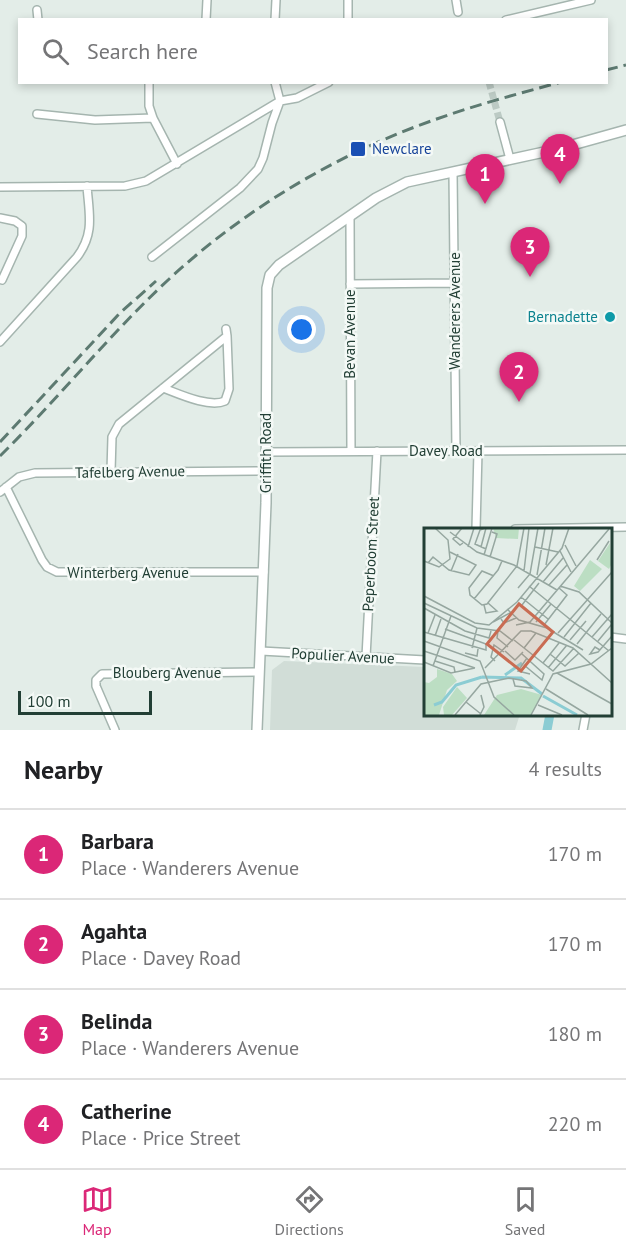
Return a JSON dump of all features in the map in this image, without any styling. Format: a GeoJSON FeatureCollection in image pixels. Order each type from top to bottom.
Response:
{"type":"FeatureCollection","features":[{"type":"Feature","properties":{"kind":"street"},"geometry":{"type":"LineString","coordinates":[[206,18],[207,0]]}},
{"type":"Feature","properties":{"kind":"street"},"geometry":{"type":"LineString","coordinates":[[275,18],[276,0]]}},
{"type":"Feature","properties":{"kind":"street"},"geometry":{"type":"LineString","coordinates":[[348,0],[348,18]]}},
{"type":"Feature","properties":{"kind":"street"},"geometry":{"type":"LineString","coordinates":[[456,0],[458,12]]}},
{"type":"Feature","properties":{"kind":"street"},"geometry":{"type":"LineString","coordinates":[[514,18],[591,0]]}},
{"type":"Feature","properties":{"kind":"street"},"geometry":{"type":"LineString","coordinates":[[37,10],[38,18]]}},
{"type":"Feature","properties":{"kind":"street"},"geometry":{"type":"LineString","coordinates":[[148,84],[149,106],[153,118],[177,164]]}},
{"type":"Feature","properties":{"kind":"street"},"geometry":{"type":"LineString","coordinates":[[152,257],[250,178],[264,158],[280,101],[276,84]]}},
{"type":"Feature","properties":{"kind":"street"},"geometry":{"type":"LineString","coordinates":[[0,187],[137,184],[156,177],[280,101],[297,98],[325,84]]}},
{"type":"Feature","properties":{"kind":"street"},"geometry":{"type":"LineString","coordinates":[[37,114],[95,120],[153,118]]}},
{"type":"Feature","properties":{"kind":"street"},"geometry":{"type":"LineString","coordinates":[[500,122],[510,159]]}},
{"type":"Feature","properties":{"kind":"street"},"geometry":{"type":"LineString","coordinates":[[350,217],[397,186],[596,140],[626,130]]}},
{"type":"Feature","properties":{"kind":"street","name":"Wanderers Avenue"},"geometry":{"type":"LineString","coordinates":[[453,172],[456,450]]}},
{"type":"Feature","properties":{"kind":"street"},"geometry":{"type":"LineString","coordinates":[[0,342],[77,257],[87,242],[90,226],[87,186]]}},
{"type":"Feature","properties":{"kind":"street","name":"Bevan Avenue"},"geometry":{"type":"LineString","coordinates":[[350,217],[351,451]]}},
{"type":"Feature","properties":{"kind":"street","name":"Griffith Road"},"geometry":{"type":"LineString","coordinates":[[257,730],[264,572],[268,281],[279,265],[350,217]]}},
{"type":"Feature","properties":{"kind":"street"},"geometry":{"type":"LineString","coordinates":[[0,218],[15,221],[22,226],[22,236],[2,280]]}},
{"type":"Feature","properties":{"kind":"street"},"geometry":{"type":"LineString","coordinates":[[350,284],[455,283]]}},
{"type":"Feature","properties":{"kind":"street"},"geometry":{"type":"LineString","coordinates":[[111,471],[111,443],[114,431],[127,417],[227,332],[229,389],[225,401],[217,404],[163,388]]}},
{"type":"Feature","properties":{"kind":"street"},"geometry":{"type":"LineString","coordinates":[[476,528],[478,450]]}},
{"type":"Feature","properties":{"kind":"street","name":"Davey Road"},"geometry":{"type":"LineString","coordinates":[[266,452],[626,450]]}},
{"type":"Feature","properties":{"kind":"street","name":"Peperboom Street"},"geometry":{"type":"LineString","coordinates":[[366,657],[377,451]]}},
{"type":"Feature","properties":{"kind":"street","name":"Tafelberg Avenue"},"geometry":{"type":"LineString","coordinates":[[3,489],[19,477],[35,473],[266,471]]}},
{"type":"Feature","properties":{"kind":"street","name":"Winterberg Avenue"},"geometry":{"type":"LineString","coordinates":[[3,489],[42,560],[47,567],[57,572],[264,572]]}},
{"type":"Feature","properties":{"kind":"street"},"geometry":{"type":"LineString","coordinates":[[600,528],[626,527]]}},
{"type":"Feature","properties":{"kind":"street"},"geometry":{"type":"LineString","coordinates":[[611,637],[626,639]]}},
{"type":"Feature","properties":{"kind":"street","name":"Populier Avenue"},"geometry":{"type":"LineString","coordinates":[[261,651],[424,660]]}},
{"type":"Feature","properties":{"kind":"street","name":"Blouberg Avenue"},"geometry":{"type":"LineString","coordinates":[[115,730],[96,687],[96,680],[102,674],[259,672]]}},
{"type":"Feature","properties":{"kind":"street"},"geometry":{"type":"LineString","coordinates":[[582,730],[586,715]]}},
{"type":"Feature","properties":{"kind":"shaded area"},"geometry":{"type":"Polygon","coordinates":[[[284,661],[424,667],[424,715],[520,715],[515,730],[270,730],[272,670],[284,661]]]}},
{"type":"Feature","properties":{"kind":"waterway"},"geometry":{"type":"LineString","coordinates":[[547,730],[550,715]]}},
{"type":"Feature","properties":{"kind":"tunnel"},"geometry":{"type":"LineString","coordinates":[[490,84],[500,122]]}},
{"type":"Feature","properties":{"kind":"railway"},"geometry":{"type":"LineString","coordinates":[[608,70],[626,65]]}},
{"type":"Feature","properties":{"kind":"railway"},"geometry":{"type":"LineString","coordinates":[[0,456],[167,281],[196,255],[259,208],[326,167],[397,134],[465,109],[554,84]]}},
{"type":"Feature","properties":{"kind":"railway"},"geometry":{"type":"LineString","coordinates":[[0,442],[120,313],[156,281]]}},
{"type":"Feature","properties":{"kind":"place","name":"Newclare"},"geometry":{"type":"Point","coordinates":[358,149]}},
{"type":"Feature","properties":{"kind":"place","name":"Catherine"},"geometry":{"type":"Point","coordinates":[560,184]}},
{"type":"Feature","properties":{"kind":"place","name":"Barbara"},"geometry":{"type":"Point","coordinates":[485,204]}},
{"type":"Feature","properties":{"kind":"place","name":"Belinda"},"geometry":{"type":"Point","coordinates":[530,277]}},
{"type":"Feature","properties":{"kind":"place","name":"Bernadette"},"geometry":{"type":"Point","coordinates":[610,317]}},
{"type":"Feature","properties":{"kind":"place","name":"Agahta"},"geometry":{"type":"Point","coordinates":[519,402]}}]}
